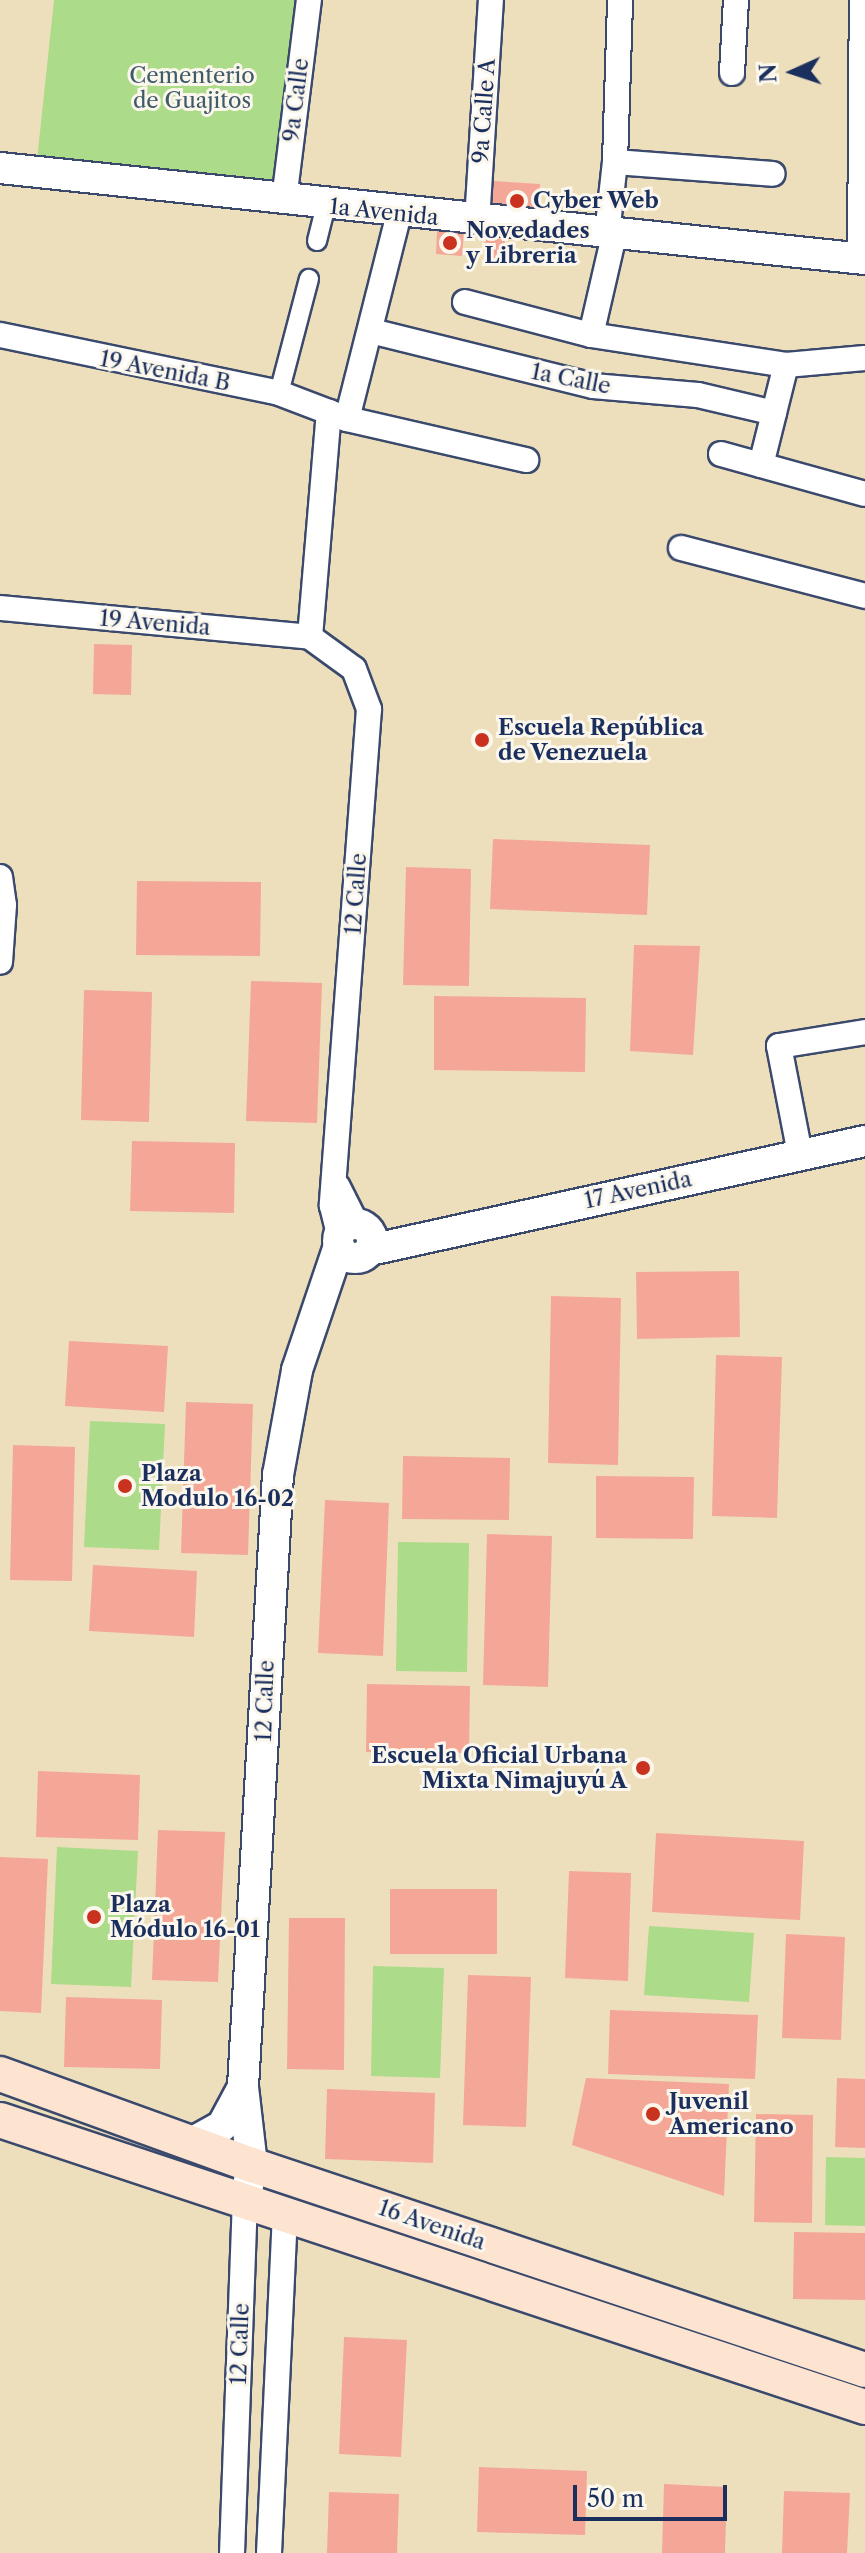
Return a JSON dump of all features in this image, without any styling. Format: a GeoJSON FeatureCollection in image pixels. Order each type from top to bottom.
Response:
{"type":"FeatureCollection","features":[{"type":"Feature","properties":{"kind":"main road","name":"16 Avenida"},"geometry":{"type":"LineString","coordinates":[[0,2074],[252,2165],[865,2370]]}},
{"type":"Feature","properties":{"kind":"main road","name":"16 Avenida"},"geometry":{"type":"LineString","coordinates":[[0,2120],[865,2407]]}},
{"type":"Feature","properties":{"kind":"street","name":"9a Calle"},"geometry":{"type":"LineString","coordinates":[[284,200],[309,0]]}},
{"type":"Feature","properties":{"kind":"street","name":"9a Calle A"},"geometry":{"type":"LineString","coordinates":[[477,221],[491,0]]}},
{"type":"Feature","properties":{"kind":"street"},"geometry":{"type":"LineString","coordinates":[[591,335],[610,235],[620,0]]}},
{"type":"Feature","properties":{"kind":"street"},"geometry":{"type":"LineString","coordinates":[[732,73],[736,0]]}},
{"type":"Feature","properties":{"kind":"street"},"geometry":{"type":"LineString","coordinates":[[862,0],[863,259]]}},
{"type":"Feature","properties":{"kind":"street"},"geometry":{"type":"LineString","coordinates":[[615,162],[773,174]]}},
{"type":"Feature","properties":{"kind":"street","name":"1a Avenida"},"geometry":{"type":"LineString","coordinates":[[0,168],[326,206],[863,259]]}},
{"type":"Feature","properties":{"kind":"street"},"geometry":{"type":"LineString","coordinates":[[317,241],[326,206]]}},
{"type":"Feature","properties":{"kind":"street"},"geometry":{"type":"LineString","coordinates":[[310,637],[338,415],[371,331],[399,213]]}},
{"type":"Feature","properties":{"kind":"street"},"geometry":{"type":"LineString","coordinates":[[279,393],[309,279]]}},
{"type":"Feature","properties":{"kind":"street"},"geometry":{"type":"LineString","coordinates":[[465,302],[591,335],[786,365],[865,358]]}},
{"type":"Feature","properties":{"kind":"street","name":"1a Calle"},"geometry":{"type":"LineString","coordinates":[[371,331],[593,386],[687,393],[774,413]]}},
{"type":"Feature","properties":{"kind":"street","name":"19 Avenida B"},"geometry":{"type":"LineString","coordinates":[[0,335],[279,393],[338,415],[526,460]]}},
{"type":"Feature","properties":{"kind":"street"},"geometry":{"type":"LineString","coordinates":[[761,465],[786,365]]}},
{"type":"Feature","properties":{"kind":"street"},"geometry":{"type":"LineString","coordinates":[[721,454],[865,494]]}},
{"type":"Feature","properties":{"kind":"street"},"geometry":{"type":"LineString","coordinates":[[681,548],[865,596]]}},
{"type":"Feature","properties":{"kind":"street","name":"19 Avenida"},"geometry":{"type":"LineString","coordinates":[[0,608],[310,637]]}},
{"type":"Feature","properties":{"kind":"street","name":"12 Calle"},"geometry":{"type":"LineString","coordinates":[[232,2553],[245,2203],[252,2165],[243,2087],[278,1475],[289,1401],[315,1320],[356,1241],[334,1177],[369,709],[354,669],[310,637]]}},
{"type":"Feature","properties":{"kind":"street"},"geometry":{"type":"LineString","coordinates":[[0,877],[4,905],[0,962]]}},
{"type":"Feature","properties":{"kind":"street"},"geometry":{"type":"LineString","coordinates":[[800,1154],[779,1046],[865,1032]]}},
{"type":"Feature","properties":{"kind":"street","name":"17 Avenida"},"geometry":{"type":"LineString","coordinates":[[356,1241],[410,1240],[865,1141]]}},
{"type":"Feature","properties":{"kind":"street","name":"12 Calle"},"geometry":{"type":"LineString","coordinates":[[191,2143],[222,2126],[243,2087]]}},
{"type":"Feature","properties":{"kind":"street","name":"12 Calle"},"geometry":{"type":"LineString","coordinates":[[269,2553],[285,2216]]}},
{"type":"Feature","properties":{"kind":"green space","name":"Cementerio de Guajitos"},"geometry":{"type":"Polygon","coordinates":[[[54,0],[296,0],[276,186],[37,160],[54,0]]]}},
{"type":"Feature","properties":{"kind":"green space","name":"Plaza Modulo 16-02"},"geometry":{"type":"Polygon","coordinates":[[[90,1421],[165,1424],[159,1550],[84,1547],[90,1421]]]}},
{"type":"Feature","properties":{"kind":"green space"},"geometry":{"type":"Polygon","coordinates":[[[398,1542],[469,1543],[467,1672],[396,1671],[398,1542]]]}},
{"type":"Feature","properties":{"kind":"green space","name":"Plaza Módulo 16-01"},"geometry":{"type":"Polygon","coordinates":[[[57,1847],[138,1851],[131,1987],[51,1984],[57,1847]]]}},
{"type":"Feature","properties":{"kind":"green space"},"geometry":{"type":"Polygon","coordinates":[[[649,1926],[754,1933],[749,2002],[644,1995],[649,1926]]]}},
{"type":"Feature","properties":{"kind":"green space"},"geometry":{"type":"Polygon","coordinates":[[[373,1966],[444,1968],[440,2078],[371,2076],[373,1966]]]}},
{"type":"Feature","properties":{"kind":"green space"},"geometry":{"type":"Polygon","coordinates":[[[826,2157],[865,2158],[865,2226],[825,2225],[826,2157]]]}},
{"type":"Feature","properties":{"kind":"building"},"geometry":{"type":"Polygon","coordinates":[[[493,181],[540,184],[538,219],[491,217],[493,181]]]}},
{"type":"Feature","properties":{"kind":"building","name":"Novedades y Libreria"},"geometry":{"type":"Polygon","coordinates":[[[437,231],[464,233],[462,256],[436,254],[437,231]]]}},
{"type":"Feature","properties":{"kind":"building"},"geometry":{"type":"Polygon","coordinates":[[[486,237],[505,239],[503,259],[484,257],[486,237]]]}},
{"type":"Feature","properties":{"kind":"building"},"geometry":{"type":"Polygon","coordinates":[[[94,644],[132,645],[131,695],[93,694],[94,644]]]}},
{"type":"Feature","properties":{"kind":"building"},"geometry":{"type":"Polygon","coordinates":[[[493,839],[650,845],[647,915],[490,909],[493,839]]]}},
{"type":"Feature","properties":{"kind":"building"},"geometry":{"type":"Polygon","coordinates":[[[406,867],[471,869],[469,986],[403,985],[406,867]]]}},
{"type":"Feature","properties":{"kind":"building"},"geometry":{"type":"Polygon","coordinates":[[[137,881],[261,882],[260,956],[136,955],[137,881]]]}},
{"type":"Feature","properties":{"kind":"building"},"geometry":{"type":"Polygon","coordinates":[[[634,945],[700,946],[693,1055],[630,1051],[634,945]]]}},
{"type":"Feature","properties":{"kind":"building"},"geometry":{"type":"Polygon","coordinates":[[[251,981],[322,983],[317,1123],[246,1121],[251,981]]]}},
{"type":"Feature","properties":{"kind":"building"},"geometry":{"type":"Polygon","coordinates":[[[84,990],[152,992],[149,1122],[81,1120],[84,990]]]}},
{"type":"Feature","properties":{"kind":"building"},"geometry":{"type":"Polygon","coordinates":[[[434,996],[586,998],[585,1072],[434,1070],[434,996]]]}},
{"type":"Feature","properties":{"kind":"building"},"geometry":{"type":"Polygon","coordinates":[[[132,1141],[235,1143],[234,1213],[130,1211],[132,1141]]]}},
{"type":"Feature","properties":{"kind":"building"},"geometry":{"type":"Polygon","coordinates":[[[739,1271],[740,1337],[637,1339],[636,1272],[739,1271]]]}},
{"type":"Feature","properties":{"kind":"building"},"geometry":{"type":"Polygon","coordinates":[[[551,1296],[621,1298],[618,1465],[548,1463],[551,1296]]]}},
{"type":"Feature","properties":{"kind":"building"},"geometry":{"type":"Polygon","coordinates":[[[69,1341],[168,1346],[164,1412],[65,1406],[69,1341]]]}},
{"type":"Feature","properties":{"kind":"building"},"geometry":{"type":"Polygon","coordinates":[[[716,1355],[782,1357],[777,1518],[712,1516],[716,1355]]]}},
{"type":"Feature","properties":{"kind":"building"},"geometry":{"type":"Polygon","coordinates":[[[186,1402],[253,1404],[248,1555],[181,1553],[186,1402]]]}},
{"type":"Feature","properties":{"kind":"building"},"geometry":{"type":"Polygon","coordinates":[[[13,1445],[75,1447],[72,1581],[10,1580],[13,1445]]]}},
{"type":"Feature","properties":{"kind":"building"},"geometry":{"type":"Polygon","coordinates":[[[403,1456],[510,1458],[509,1520],[402,1519],[403,1456]]]}},
{"type":"Feature","properties":{"kind":"building"},"geometry":{"type":"Polygon","coordinates":[[[596,1476],[694,1477],[693,1539],[596,1538],[596,1476]]]}},
{"type":"Feature","properties":{"kind":"building"},"geometry":{"type":"Polygon","coordinates":[[[325,1500],[389,1503],[383,1656],[318,1653],[325,1500]]]}},
{"type":"Feature","properties":{"kind":"building"},"geometry":{"type":"Polygon","coordinates":[[[487,1534],[552,1536],[548,1687],[483,1685],[487,1534]]]}},
{"type":"Feature","properties":{"kind":"building"},"geometry":{"type":"Polygon","coordinates":[[[93,1565],[197,1571],[194,1637],[89,1631],[93,1565]]]}},
{"type":"Feature","properties":{"kind":"building"},"geometry":{"type":"Polygon","coordinates":[[[367,1684],[470,1686],[469,1753],[366,1752],[367,1684]]]}},
{"type":"Feature","properties":{"kind":"building"},"geometry":{"type":"Polygon","coordinates":[[[38,1771],[140,1775],[138,1840],[36,1837],[38,1771]]]}},
{"type":"Feature","properties":{"kind":"building"},"geometry":{"type":"Polygon","coordinates":[[[158,1830],[225,1832],[218,1982],[152,1980],[158,1830]]]}},
{"type":"Feature","properties":{"kind":"building"},"geometry":{"type":"Polygon","coordinates":[[[656,1833],[804,1841],[800,1920],[652,1912],[656,1833]]]}},
{"type":"Feature","properties":{"kind":"building"},"geometry":{"type":"Polygon","coordinates":[[[0,1857],[48,1859],[41,2013],[0,2011],[0,1857]]]}},
{"type":"Feature","properties":{"kind":"building"},"geometry":{"type":"Polygon","coordinates":[[[569,1871],[631,1873],[628,1981],[565,1978],[569,1871]]]}},
{"type":"Feature","properties":{"kind":"building"},"geometry":{"type":"Polygon","coordinates":[[[390,1889],[497,1889],[497,1954],[390,1954],[390,1889]]]}},
{"type":"Feature","properties":{"kind":"building"},"geometry":{"type":"Polygon","coordinates":[[[289,1918],[345,1918],[344,2070],[287,2069],[289,1918]]]}},
{"type":"Feature","properties":{"kind":"building"},"geometry":{"type":"Polygon","coordinates":[[[786,1934],[845,1937],[841,2040],[782,2038],[786,1934]]]}},
{"type":"Feature","properties":{"kind":"building"},"geometry":{"type":"Polygon","coordinates":[[[468,1975],[531,1977],[526,2127],[463,2125],[468,1975]]]}},
{"type":"Feature","properties":{"kind":"building"},"geometry":{"type":"Polygon","coordinates":[[[66,1997],[162,2000],[160,2069],[64,2067],[66,1997]]]}},
{"type":"Feature","properties":{"kind":"building"},"geometry":{"type":"Polygon","coordinates":[[[610,2010],[758,2015],[755,2079],[608,2074],[610,2010]]]}},
{"type":"Feature","properties":{"kind":"building","name":"Juvenil Americano"},"geometry":{"type":"Polygon","coordinates":[[[586,2078],[729,2084],[724,2196],[572,2145],[586,2078]]]}},
{"type":"Feature","properties":{"kind":"building"},"geometry":{"type":"Polygon","coordinates":[[[837,2078],[865,2079],[865,2148],[835,2147],[837,2078]]]}},
{"type":"Feature","properties":{"kind":"building"},"geometry":{"type":"Polygon","coordinates":[[[327,2089],[435,2093],[433,2163],[325,2159],[327,2089]]]}},
{"type":"Feature","properties":{"kind":"building"},"geometry":{"type":"Polygon","coordinates":[[[756,2114],[813,2115],[812,2223],[754,2222],[756,2114]]]}},
{"type":"Feature","properties":{"kind":"building"},"geometry":{"type":"Polygon","coordinates":[[[794,2232],[865,2233],[865,2300],[793,2299],[794,2232]]]}},
{"type":"Feature","properties":{"kind":"building"},"geometry":{"type":"Polygon","coordinates":[[[344,2337],[407,2340],[401,2457],[339,2454],[344,2337]]]}},
{"type":"Feature","properties":{"kind":"building"},"geometry":{"type":"Polygon","coordinates":[[[479,2467],[587,2471],[585,2535],[477,2532],[479,2467]]]}},
{"type":"Feature","properties":{"kind":"building"},"geometry":{"type":"Polygon","coordinates":[[[664,2484],[727,2487],[725,2553],[662,2553],[664,2484]]]}},
{"type":"Feature","properties":{"kind":"building"},"geometry":{"type":"Polygon","coordinates":[[[784,2491],[850,2493],[847,2553],[782,2553],[784,2491]]]}},
{"type":"Feature","properties":{"kind":"building"},"geometry":{"type":"Polygon","coordinates":[[[329,2492],[399,2494],[397,2553],[327,2553],[329,2492]]]}},
{"type":"Feature","properties":{"kind":"place","name":"Cyber Web"},"geometry":{"type":"Point","coordinates":[517,201]}},
{"type":"Feature","properties":{"kind":"place","name":"Novedades y Libreria"},"geometry":{"type":"Point","coordinates":[450,243]}},
{"type":"Feature","properties":{"kind":"place","name":"Escuela República de Venezuela"},"geometry":{"type":"Point","coordinates":[482,740]}},
{"type":"Feature","properties":{"kind":"place","name":"Plaza Modulo 16-02"},"geometry":{"type":"Point","coordinates":[125,1486]}},
{"type":"Feature","properties":{"kind":"place","name":"Escuela Oficial Urbana Mixta Nimajuyú A"},"geometry":{"type":"Point","coordinates":[643,1768]}},
{"type":"Feature","properties":{"kind":"place","name":"Plaza Módulo 16-01"},"geometry":{"type":"Point","coordinates":[94,1917]}},
{"type":"Feature","properties":{"kind":"place","name":"Juvenil Americano"},"geometry":{"type":"Point","coordinates":[653,2114]}}]}
